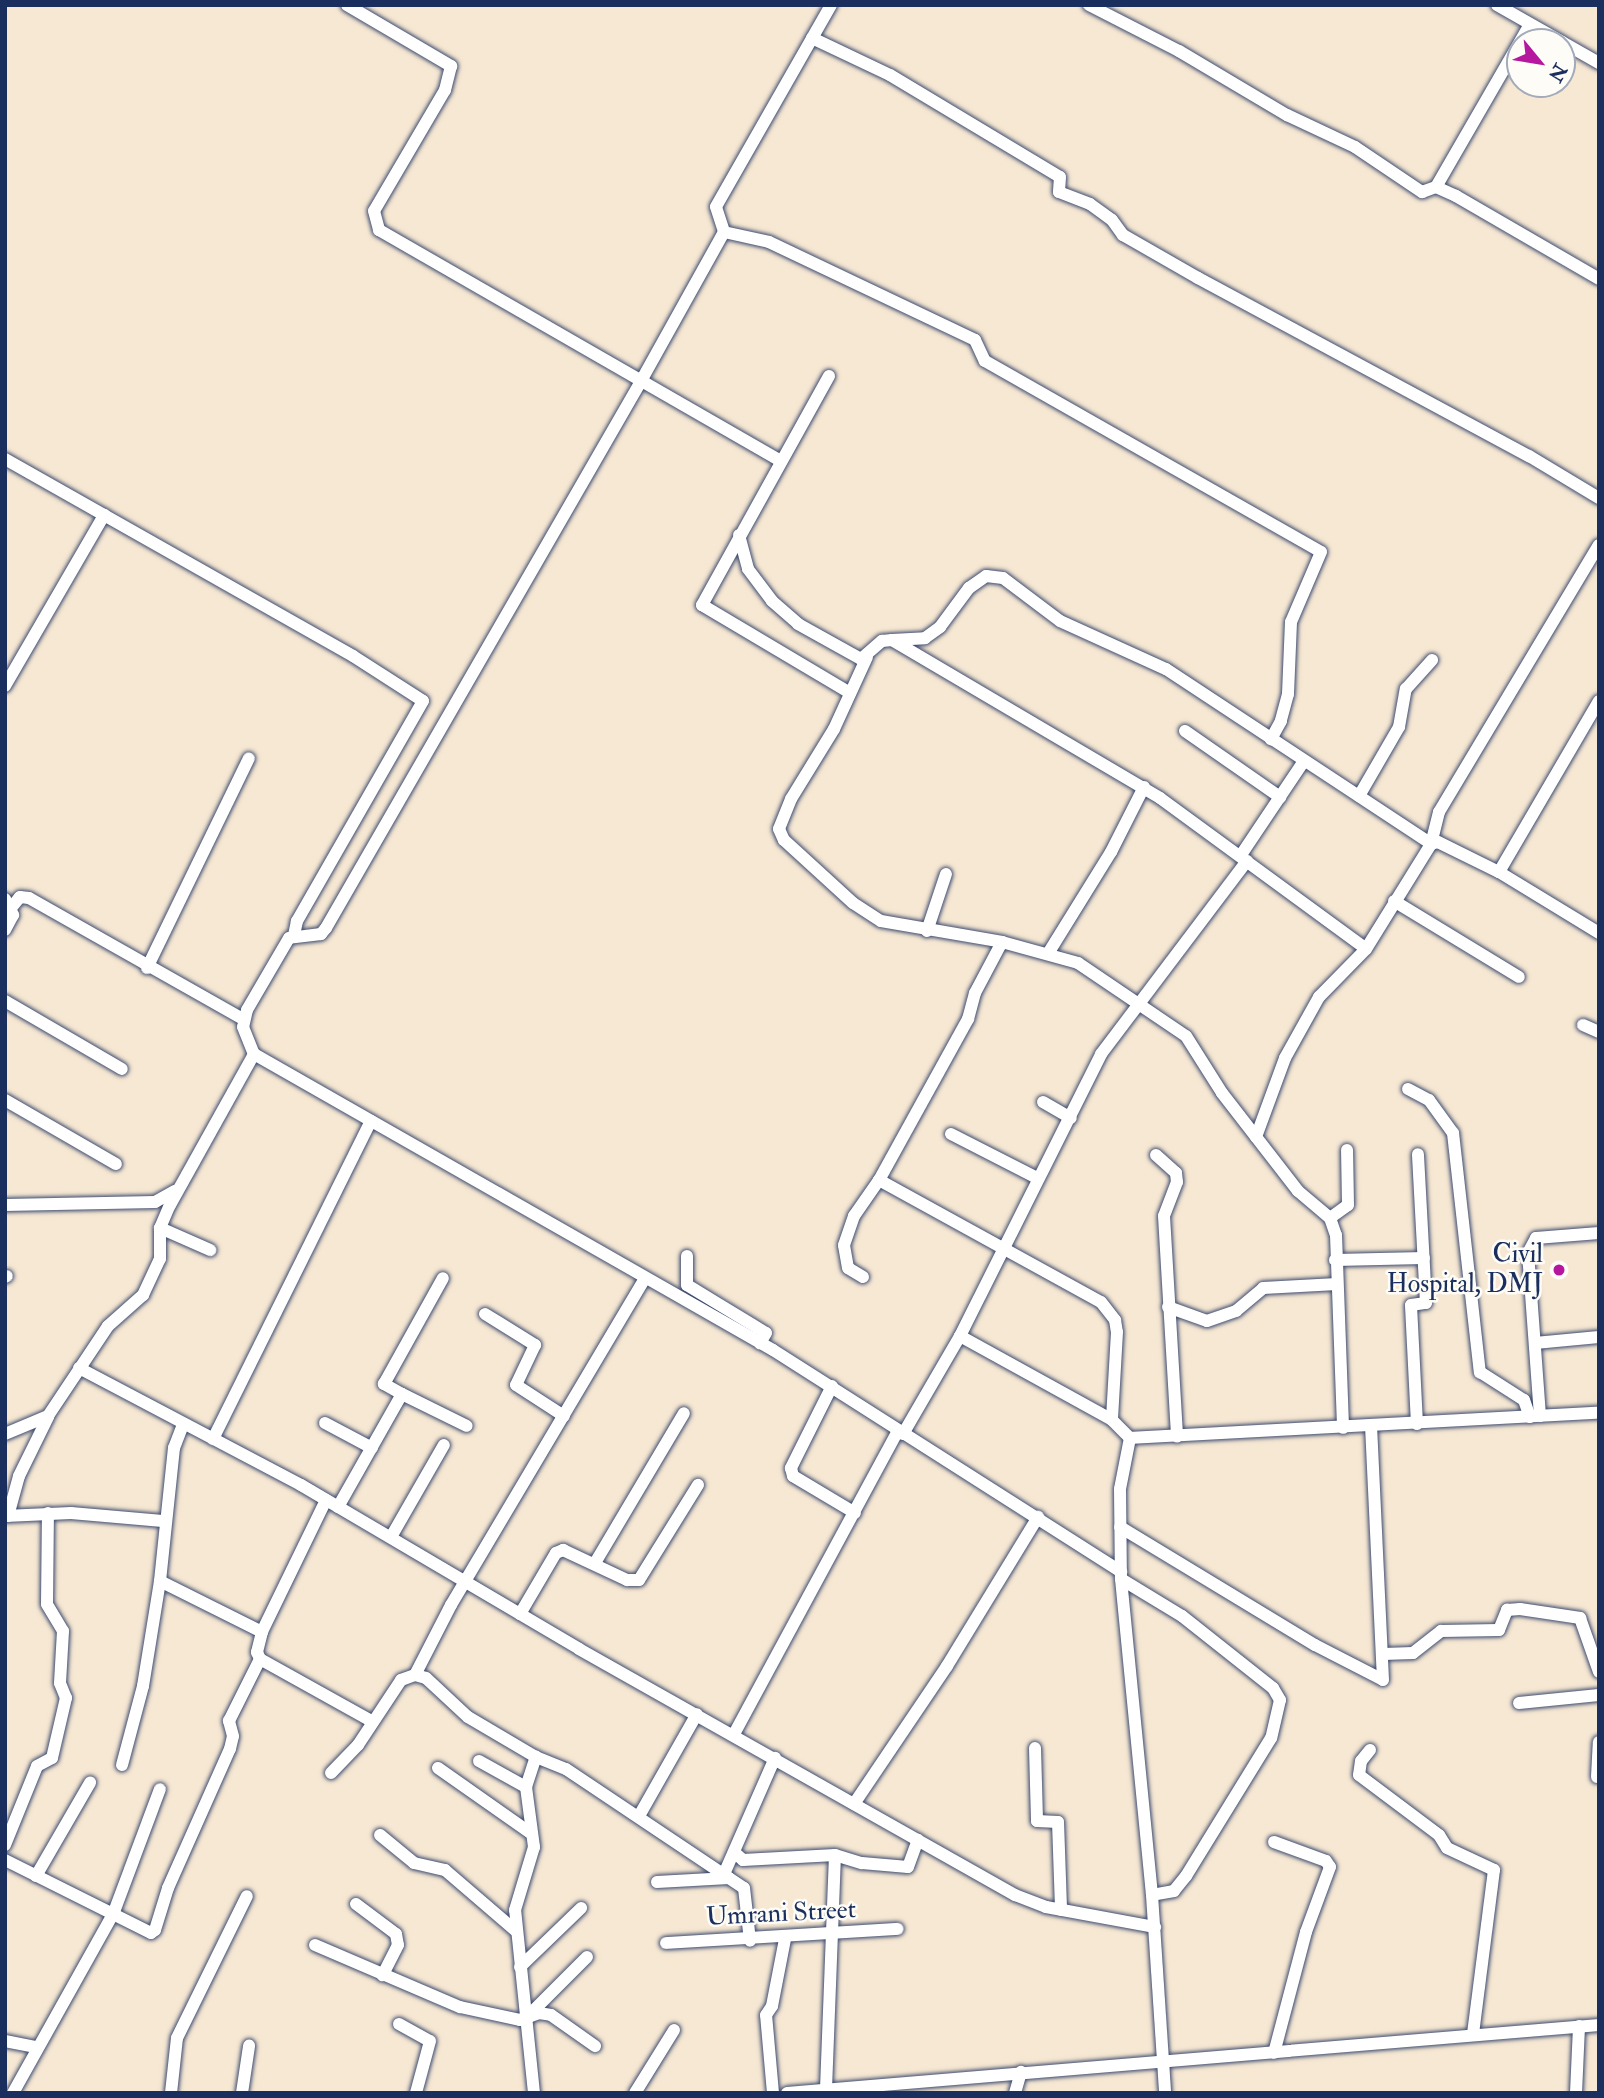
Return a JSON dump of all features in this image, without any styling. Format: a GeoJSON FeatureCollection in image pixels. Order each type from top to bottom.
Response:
{"type":"FeatureCollection","features":[{"type":"Feature","properties":{"kind":"street"},"geometry":{"type":"LineString","coordinates":[[347,5],[452,66],[445,90],[374,211],[379,230],[640,383],[779,460]]}},
{"type":"Feature","properties":{"kind":"street"},"geometry":{"type":"LineString","coordinates":[[297,936],[316,935],[332,916],[640,383],[721,224],[716,207],[831,5]]}},
{"type":"Feature","properties":{"kind":"street"},"geometry":{"type":"LineString","coordinates":[[1089,5],[1179,51],[1287,116],[1355,148],[1422,192],[1436,187],[1530,24]]}},
{"type":"Feature","properties":{"kind":"street"},"geometry":{"type":"LineString","coordinates":[[1497,5],[1537,28]]}},
{"type":"Feature","properties":{"kind":"street"},"geometry":{"type":"LineString","coordinates":[[812,38],[890,75],[1060,177],[1059,192],[1090,204],[1112,220],[1123,234],[1187,272],[1530,456],[1599,498]]}},
{"type":"Feature","properties":{"kind":"street"},"geometry":{"type":"LineString","coordinates":[[1576,50],[1599,64]]}},
{"type":"Feature","properties":{"kind":"street"},"geometry":{"type":"LineString","coordinates":[[1436,187],[1599,279]]}},
{"type":"Feature","properties":{"kind":"street"},"geometry":{"type":"LineString","coordinates":[[721,224],[769,242],[975,340],[985,361],[994,367],[1321,552],[1291,622],[1288,694],[1282,721],[1271,739]]}},
{"type":"Feature","properties":{"kind":"street"},"geometry":{"type":"LineString","coordinates":[[829,376],[779,460],[702,605],[850,693]]}},
{"type":"Feature","properties":{"kind":"street"},"geometry":{"type":"LineString","coordinates":[[5,459],[353,656],[422,701],[297,921],[297,936],[243,1019]]}},
{"type":"Feature","properties":{"kind":"street"},"geometry":{"type":"LineString","coordinates":[[5,687],[104,515]]}},
{"type":"Feature","properties":{"kind":"street"},"geometry":{"type":"LineString","coordinates":[[739,535],[740,552],[748,569],[772,601],[798,624],[861,659],[867,657]]}},
{"type":"Feature","properties":{"kind":"street"},"geometry":{"type":"LineString","coordinates":[[1256,1137],[1285,1058],[1319,997],[1366,949],[1431,844],[1439,812],[1599,545]]}},
{"type":"Feature","properties":{"kind":"street"},"geometry":{"type":"LineString","coordinates":[[1343,1428],[1336,1235],[1330,1218],[1298,1191],[1222,1093],[1186,1036],[1139,1000],[1078,963],[1049,952],[1002,942],[896,927],[853,903],[784,840],[779,829],[790,799],[850,693],[867,657],[882,641],[925,638],[940,627],[969,588],[986,576],[1003,578],[1060,621],[1166,669],[1431,844],[1438,842],[1499,872],[1599,933]]}},
{"type":"Feature","properties":{"kind":"street"},"geometry":{"type":"LineString","coordinates":[[892,640],[1144,787],[1366,949]]}},
{"type":"Feature","properties":{"kind":"street"},"geometry":{"type":"LineString","coordinates":[[1359,796],[1399,727],[1406,689],[1432,660]]}},
{"type":"Feature","properties":{"kind":"street"},"geometry":{"type":"LineString","coordinates":[[1499,872],[1599,701]]}},
{"type":"Feature","properties":{"kind":"street"},"geometry":{"type":"LineString","coordinates":[[1185,731],[1280,797]]}},
{"type":"Feature","properties":{"kind":"street"},"geometry":{"type":"LineString","coordinates":[[147,968],[249,758]]}},
{"type":"Feature","properties":{"kind":"street"},"geometry":{"type":"LineString","coordinates":[[733,1734],[855,1513],[960,1336],[1101,1054],[1244,858],[1304,761]]}},
{"type":"Feature","properties":{"kind":"street"},"geometry":{"type":"LineString","coordinates":[[1049,952],[1111,852],[1144,787]]}},
{"type":"Feature","properties":{"kind":"street"},"geometry":{"type":"LineString","coordinates":[[926,931],[946,874]]}},
{"type":"Feature","properties":{"kind":"street"},"geometry":{"type":"LineString","coordinates":[[5,930],[8,904],[20,897],[29,898],[147,968],[243,1019],[254,1054],[832,1386],[901,1433],[1038,1517],[1182,1616],[1273,1688],[1280,1700],[1271,1738],[1186,1876],[1174,1891],[1152,1895]]}},
{"type":"Feature","properties":{"kind":"street"},"geometry":{"type":"LineString","coordinates":[[1394,901],[1519,977]]}},
{"type":"Feature","properties":{"kind":"street"},"geometry":{"type":"LineString","coordinates":[[863,1277],[848,1268],[844,1245],[853,1216],[879,1180],[968,1019],[975,993],[1002,942]]}},
{"type":"Feature","properties":{"kind":"street"},"geometry":{"type":"LineString","coordinates":[[5,1001],[122,1069]]}},
{"type":"Feature","properties":{"kind":"street"},"geometry":{"type":"LineString","coordinates":[[1583,1025],[1599,1032]]}},
{"type":"Feature","properties":{"kind":"street"},"geometry":{"type":"LineString","coordinates":[[5,1205],[155,1202],[170,1197],[223,1089],[239,1062],[254,1054]]}},
{"type":"Feature","properties":{"kind":"street"},"geometry":{"type":"LineString","coordinates":[[163,1521],[48,1513],[7,1516],[19,1476],[48,1416],[108,1326],[143,1295],[160,1259],[160,1228],[208,1133],[254,1054]]}},
{"type":"Feature","properties":{"kind":"street"},"geometry":{"type":"LineString","coordinates":[[1408,1089],[1429,1100],[1453,1133],[1480,1372],[1524,1400],[1535,1417]]}},
{"type":"Feature","properties":{"kind":"street"},"geometry":{"type":"LineString","coordinates":[[5,1100],[116,1164]]}},
{"type":"Feature","properties":{"kind":"street"},"geometry":{"type":"LineString","coordinates":[[1043,1102],[1071,1118]]}},
{"type":"Feature","properties":{"kind":"street"},"geometry":{"type":"LineString","coordinates":[[213,1438],[371,1121]]}},
{"type":"Feature","properties":{"kind":"street"},"geometry":{"type":"LineString","coordinates":[[951,1134],[1037,1178]]}},
{"type":"Feature","properties":{"kind":"street"},"geometry":{"type":"LineString","coordinates":[[1330,1218],[1348,1205],[1347,1150]]}},
{"type":"Feature","properties":{"kind":"street"},"geometry":{"type":"LineString","coordinates":[[1418,1153],[1426,1303],[1411,1304],[1418,1424]]}},
{"type":"Feature","properties":{"kind":"street"},"geometry":{"type":"LineString","coordinates":[[1156,1155],[1176,1173],[1177,1182],[1164,1216],[1177,1437]]}},
{"type":"Feature","properties":{"kind":"street"},"geometry":{"type":"LineString","coordinates":[[879,1180],[1101,1302],[1115,1320],[1112,1420]]}},
{"type":"Feature","properties":{"kind":"street"},"geometry":{"type":"LineString","coordinates":[[160,1228],[210,1250]]}},
{"type":"Feature","properties":{"kind":"street"},"geometry":{"type":"LineString","coordinates":[[1535,1417],[1531,1244],[1536,1238],[1599,1233]]}},
{"type":"Feature","properties":{"kind":"street"},"geometry":{"type":"LineString","coordinates":[[687,1256],[687,1285],[765,1333],[760,1343]]}},
{"type":"Feature","properties":{"kind":"street"},"geometry":{"type":"LineString","coordinates":[[1335,1261],[1424,1258]]}},
{"type":"Feature","properties":{"kind":"street"},"geometry":{"type":"LineString","coordinates":[[443,1278],[384,1384],[467,1426]]}},
{"type":"Feature","properties":{"kind":"street"},"geometry":{"type":"LineString","coordinates":[[415,1675],[645,1278]]}},
{"type":"Feature","properties":{"kind":"street"},"geometry":{"type":"LineString","coordinates":[[1168,1307],[1207,1321],[1237,1311],[1263,1288],[1336,1284]]}},
{"type":"Feature","properties":{"kind":"street"},"geometry":{"type":"LineString","coordinates":[[485,1314],[535,1345],[516,1385],[564,1416]]}},
{"type":"Feature","properties":{"kind":"street"},"geometry":{"type":"LineString","coordinates":[[960,1336],[1112,1420],[1130,1438],[1599,1413]]}},
{"type":"Feature","properties":{"kind":"street"},"geometry":{"type":"LineString","coordinates":[[1535,1343],[1599,1337]]}},
{"type":"Feature","properties":{"kind":"street"},"geometry":{"type":"LineString","coordinates":[[79,1367],[326,1500],[520,1614],[1015,1895],[1061,1910],[1155,1927]]}},
{"type":"Feature","properties":{"kind":"street"},"geometry":{"type":"LineString","coordinates":[[832,1386],[790,1468],[793,1476],[855,1513]]}},
{"type":"Feature","properties":{"kind":"street"},"geometry":{"type":"LineString","coordinates":[[338,1507],[402,1394]]}},
{"type":"Feature","properties":{"kind":"street"},"geometry":{"type":"LineString","coordinates":[[595,1563],[684,1413]]}},
{"type":"Feature","properties":{"kind":"street"},"geometry":{"type":"LineString","coordinates":[[5,1434],[48,1416]]}},
{"type":"Feature","properties":{"kind":"street"},"geometry":{"type":"LineString","coordinates":[[325,1423],[372,1448]]}},
{"type":"Feature","properties":{"kind":"street"},"geometry":{"type":"LineString","coordinates":[[122,1765],[143,1686],[160,1581],[163,1521],[174,1448],[183,1424]]}},
{"type":"Feature","properties":{"kind":"street"},"geometry":{"type":"LineString","coordinates":[[1120,1527],[1379,1680],[1385,1677],[1371,1427]]}},
{"type":"Feature","properties":{"kind":"street"},"geometry":{"type":"LineString","coordinates":[[1130,1438],[1120,1489],[1121,1576],[1155,1927],[1165,2093]]}},
{"type":"Feature","properties":{"kind":"street"},"geometry":{"type":"LineString","coordinates":[[391,1537],[444,1446]]}},
{"type":"Feature","properties":{"kind":"street"},"geometry":{"type":"LineString","coordinates":[[520,1614],[556,1553],[568,1549],[627,1580],[639,1580],[698,1485]]}},
{"type":"Feature","properties":{"kind":"street"},"geometry":{"type":"LineString","coordinates":[[5,1860],[114,1912],[151,1933],[155,1930],[168,1888],[230,1749],[233,1736],[229,1721],[260,1659],[262,1632],[326,1500]]}},
{"type":"Feature","properties":{"kind":"street"},"geometry":{"type":"LineString","coordinates":[[5,1845],[37,1766],[52,1758],[66,1698],[60,1683],[63,1631],[47,1604],[48,1513]]}},
{"type":"Feature","properties":{"kind":"street"},"geometry":{"type":"LineString","coordinates":[[854,1804],[947,1666],[1038,1517]]}},
{"type":"Feature","properties":{"kind":"street"},"geometry":{"type":"LineString","coordinates":[[160,1581],[262,1632]]}},
{"type":"Feature","properties":{"kind":"street"},"geometry":{"type":"LineString","coordinates":[[1383,1654],[1413,1653],[1441,1631],[1499,1630],[1507,1610],[1520,1609],[1580,1618],[1599,1672]]}},
{"type":"Feature","properties":{"kind":"street"},"geometry":{"type":"LineString","coordinates":[[260,1659],[373,1722]]}},
{"type":"Feature","properties":{"kind":"street"},"geometry":{"type":"LineString","coordinates":[[331,1773],[373,1722],[401,1680],[415,1675],[426,1678],[468,1717],[536,1757],[566,1769],[744,1888],[749,1900],[750,1941]]}},
{"type":"Feature","properties":{"kind":"street"},"geometry":{"type":"LineString","coordinates":[[1519,1703],[1599,1695]]}},
{"type":"Feature","properties":{"kind":"street"},"geometry":{"type":"LineString","coordinates":[[639,1816],[697,1714]]}},
{"type":"Feature","properties":{"kind":"street"},"geometry":{"type":"LineString","coordinates":[[1597,1777],[1599,1742]]}},
{"type":"Feature","properties":{"kind":"street"},"geometry":{"type":"LineString","coordinates":[[1035,1748],[1037,1821],[1058,1822],[1061,1910]]}},
{"type":"Feature","properties":{"kind":"street"},"geometry":{"type":"LineString","coordinates":[[1370,1750],[1361,1761],[1359,1775],[1439,1835],[1447,1848],[1494,1870],[1473,2035]]}},
{"type":"Feature","properties":{"kind":"street"},"geometry":{"type":"LineString","coordinates":[[534,2093],[529,2015],[516,1931],[520,1889],[534,1847],[526,1787],[536,1757]]}},
{"type":"Feature","properties":{"kind":"street"},"geometry":{"type":"LineString","coordinates":[[726,1876],[775,1758]]}},
{"type":"Feature","properties":{"kind":"street"},"geometry":{"type":"LineString","coordinates":[[479,1761],[526,1787]]}},
{"type":"Feature","properties":{"kind":"street"},"geometry":{"type":"LineString","coordinates":[[438,1768],[532,1834]]}},
{"type":"Feature","properties":{"kind":"street"},"geometry":{"type":"LineString","coordinates":[[36,1876],[90,1783]]}},
{"type":"Feature","properties":{"kind":"street"},"geometry":{"type":"LineString","coordinates":[[13,2093],[114,1912],[160,1789]]}},
{"type":"Feature","properties":{"kind":"street"},"geometry":{"type":"LineString","coordinates":[[380,1835],[414,1863],[445,1870],[516,1931]]}},
{"type":"Feature","properties":{"kind":"street"},"geometry":{"type":"LineString","coordinates":[[734,1852],[743,1860],[835,1855],[862,1863],[908,1867],[918,1840]]}},
{"type":"Feature","properties":{"kind":"street"},"geometry":{"type":"LineString","coordinates":[[1274,1842],[1326,1861],[1330,1867],[1306,1932],[1274,2053]]}},
{"type":"Feature","properties":{"kind":"street"},"geometry":{"type":"LineString","coordinates":[[826,2089],[835,1855]]}},
{"type":"Feature","properties":{"kind":"street"},"geometry":{"type":"LineString","coordinates":[[657,1882],[726,1876]]}},
{"type":"Feature","properties":{"kind":"street"},"geometry":{"type":"LineString","coordinates":[[171,2093],[177,2038],[247,1896]]}},
{"type":"Feature","properties":{"kind":"street"},"geometry":{"type":"LineString","coordinates":[[356,1904],[396,1934],[398,1945],[383,1975]]}},
{"type":"Feature","properties":{"kind":"street"},"geometry":{"type":"LineString","coordinates":[[520,1967],[581,1908]]}},
{"type":"Feature","properties":{"kind":"street","name":"Umrani Street"},"geometry":{"type":"LineString","coordinates":[[666,1943],[785,1939],[898,1929]]}},
{"type":"Feature","properties":{"kind":"street"},"geometry":{"type":"LineString","coordinates":[[772,2093],[766,2015],[772,2006],[785,1939]]}},
{"type":"Feature","properties":{"kind":"street"},"geometry":{"type":"LineString","coordinates":[[315,1945],[460,2007],[520,2020],[529,2015],[587,1957]]}},
{"type":"Feature","properties":{"kind":"street"},"geometry":{"type":"LineString","coordinates":[[529,2015],[551,2015],[594,2046]]}},
{"type":"Feature","properties":{"kind":"street"},"geometry":{"type":"LineString","coordinates":[[400,2024],[430,2041],[416,2093]]}},
{"type":"Feature","properties":{"kind":"street"},"geometry":{"type":"LineString","coordinates":[[787,2093],[1599,2025]]}},
{"type":"Feature","properties":{"kind":"street"},"geometry":{"type":"LineString","coordinates":[[1576,2093],[1580,2026]]}},
{"type":"Feature","properties":{"kind":"street"},"geometry":{"type":"LineString","coordinates":[[635,2093],[674,2030]]}},
{"type":"Feature","properties":{"kind":"street"},"geometry":{"type":"LineString","coordinates":[[5,2041],[37,2047]]}},
{"type":"Feature","properties":{"kind":"street"},"geometry":{"type":"LineString","coordinates":[[242,2093],[249,2046]]}},
{"type":"Feature","properties":{"kind":"street"},"geometry":{"type":"LineString","coordinates":[[1015,2093],[1021,2073]]}},
{"type":"Feature","properties":{"kind":"place","name":"Civil Hospital, DMJ"},"geometry":{"type":"Point","coordinates":[1559,1270]}}]}
